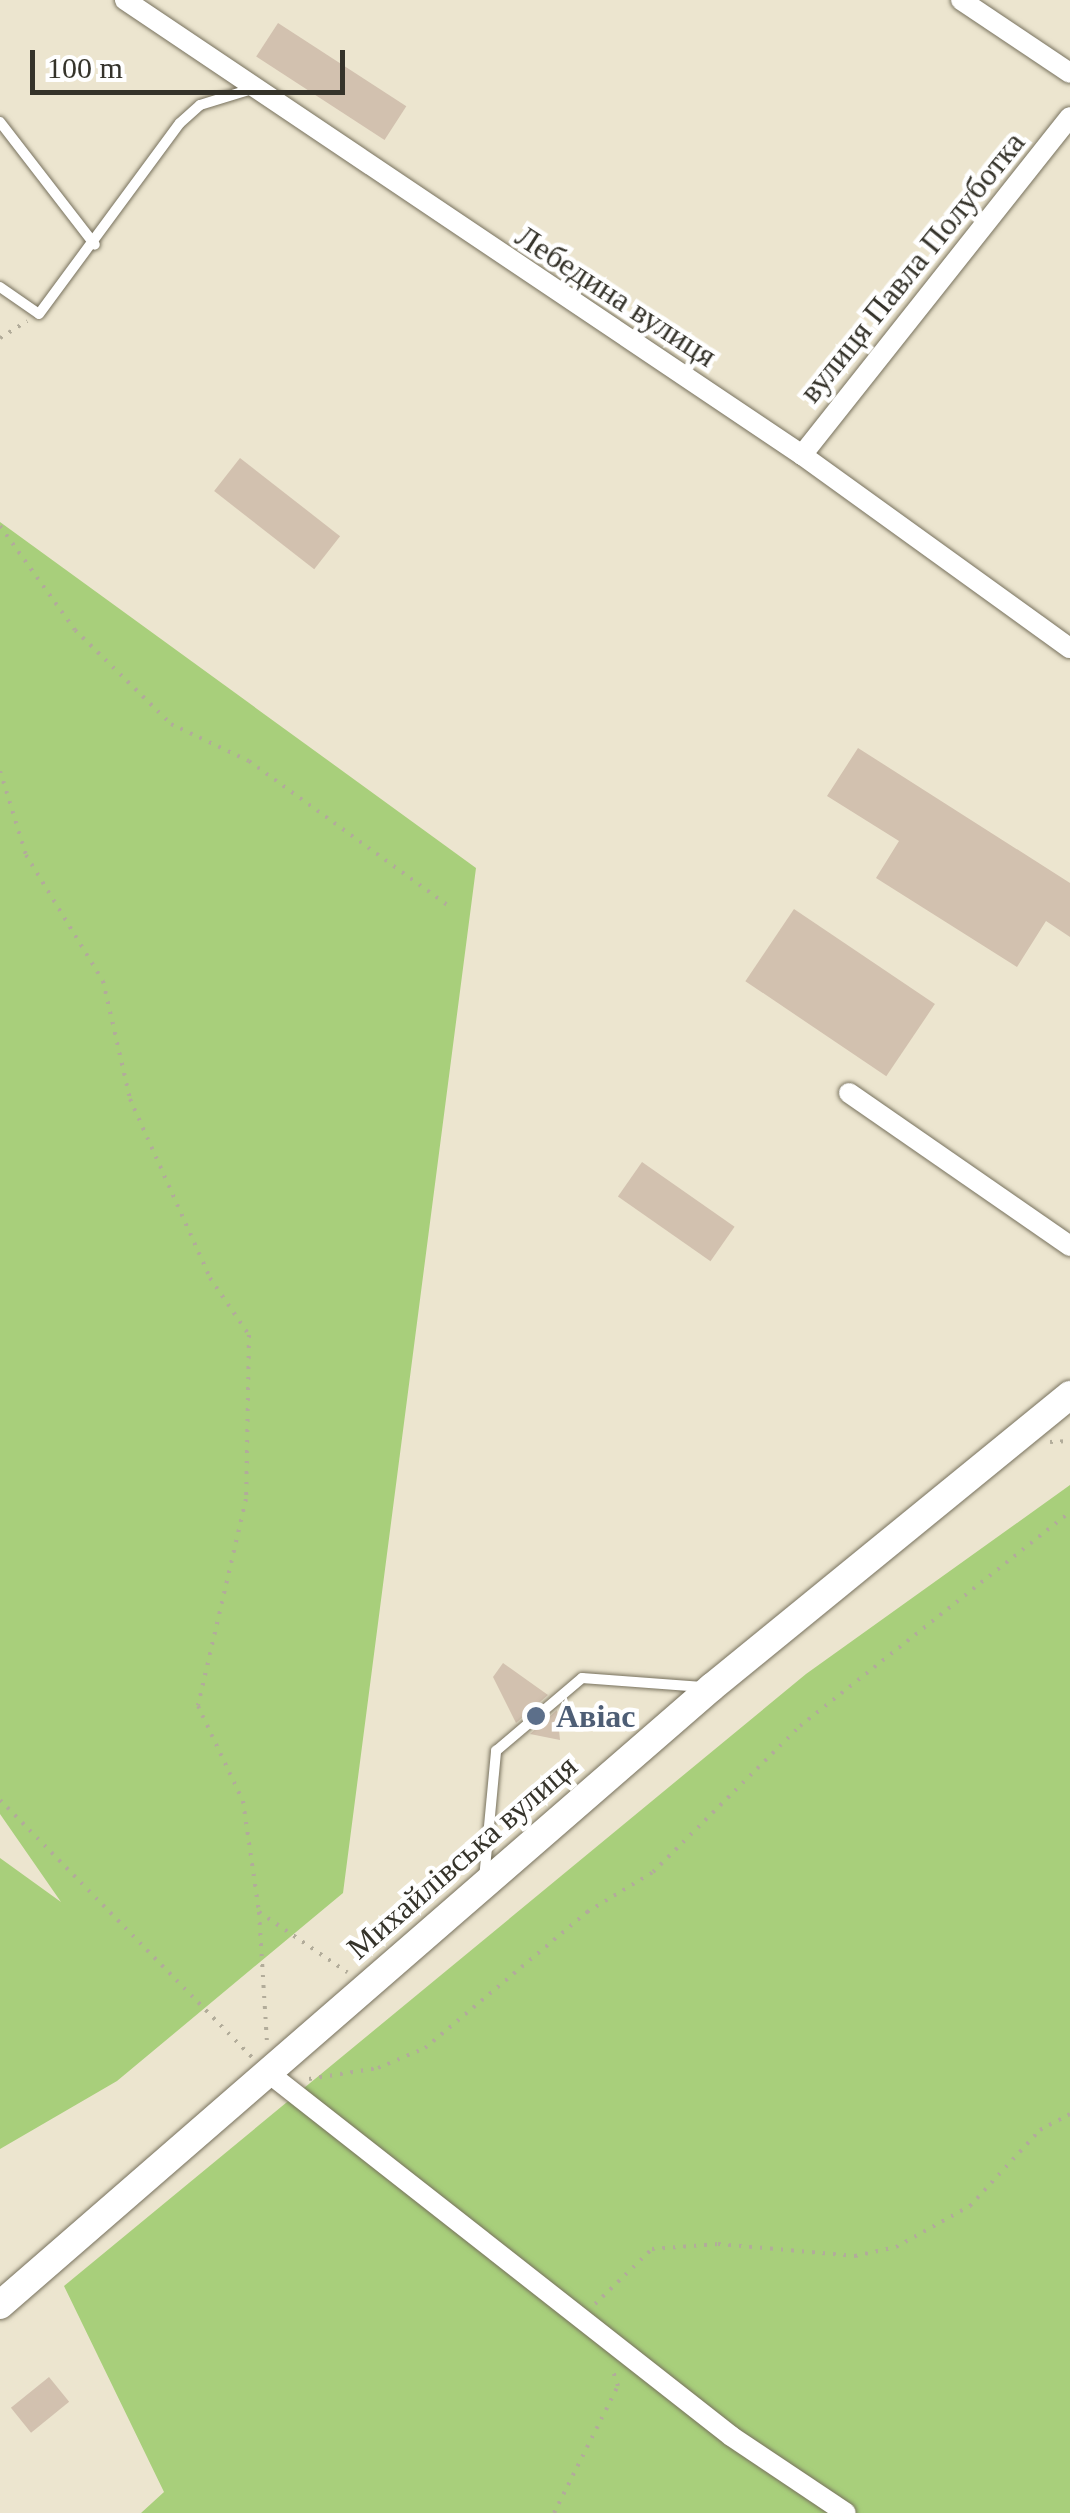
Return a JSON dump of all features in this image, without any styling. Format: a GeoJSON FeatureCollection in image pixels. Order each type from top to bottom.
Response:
{"type":"FeatureCollection","features":[{"type":"Feature","properties":{"kind":"main road","name":"Михайлівська вулиця"},"geometry":{"type":"LineString","coordinates":[[0,2304],[273,2076],[368,1983],[712,1687],[1070,1395]]}},
{"type":"Feature","properties":{"kind":"street","name":"Лебедина вулиця"},"geometry":{"type":"LineString","coordinates":[[124,0],[802,455],[1070,648]]}},
{"type":"Feature","properties":{"kind":"street"},"geometry":{"type":"LineString","coordinates":[[960,0],[1070,73]]}},
{"type":"Feature","properties":{"kind":"street","name":"вулиця Павла Полуботка"},"geometry":{"type":"LineString","coordinates":[[802,455],[1070,117]]}},
{"type":"Feature","properties":{"kind":"street"},"geometry":{"type":"LineString","coordinates":[[849,1094],[1070,1246]]}},
{"type":"Feature","properties":{"kind":"street"},"geometry":{"type":"LineString","coordinates":[[273,2076],[602,2335],[846,2513]]}},
{"type":"Feature","properties":{"kind":"lane"},"geometry":{"type":"LineString","coordinates":[[0,287],[39,314],[95,245],[180,123],[200,106],[256,88]]}},
{"type":"Feature","properties":{"kind":"lane"},"geometry":{"type":"LineString","coordinates":[[0,122],[95,245]]}},
{"type":"Feature","properties":{"kind":"lane"},"geometry":{"type":"LineString","coordinates":[[484,1885],[496,1751],[582,1678],[712,1687]]}},
{"type":"Feature","properties":{"kind":"path"},"geometry":{"type":"LineString","coordinates":[[0,338],[39,314]]}},
{"type":"Feature","properties":{"kind":"path"},"geometry":{"type":"LineString","coordinates":[[0,526],[74,630],[171,724],[249,761],[451,908]]}},
{"type":"Feature","properties":{"kind":"path"},"geometry":{"type":"LineString","coordinates":[[0,771],[26,855],[102,981],[130,1098],[210,1278],[249,1335],[246,1499],[198,1706],[243,1800],[260,1912],[273,2076]]}},
{"type":"Feature","properties":{"kind":"path"},"geometry":{"type":"LineString","coordinates":[[0,1800],[273,2076],[340,2078],[425,2048],[587,1912],[653,1872],[800,1726],[1070,1512]]}},
{"type":"Feature","properties":{"kind":"path"},"geometry":{"type":"LineString","coordinates":[[260,1912],[301,1948],[368,1983]]}},
{"type":"Feature","properties":{"kind":"path"},"geometry":{"type":"LineString","coordinates":[[583,2320],[652,2250],[718,2244],[855,2256],[896,2246],[970,2206],[1040,2130],[1070,2114]]}},
{"type":"Feature","properties":{"kind":"path"},"geometry":{"type":"LineString","coordinates":[[554,2513],[618,2386],[602,2335]]}},
{"type":"Feature","properties":{"kind":"green space"},"geometry":{"type":"Polygon","coordinates":[[[0,522],[476,868],[343,1893],[117,2081],[0,2149],[0,1858],[61,1902],[0,1814],[0,522]]]}},
{"type":"Feature","properties":{"kind":"green space"},"geometry":{"type":"Polygon","coordinates":[[[1070,1485],[1070,2513],[141,2513],[164,2492],[64,2286],[806,1674],[1070,1485]]]}},
{"type":"Feature","properties":{"kind":"building"},"geometry":{"type":"Polygon","coordinates":[[[278,23],[406,106],[385,140],[256,57],[278,23]]]}},
{"type":"Feature","properties":{"kind":"building"},"geometry":{"type":"Polygon","coordinates":[[[240,458],[340,536],[314,569],[214,491],[240,458]]]}},
{"type":"Feature","properties":{"kind":"building"},"geometry":{"type":"Polygon","coordinates":[[[858,748],[1070,883],[1070,937],[1046,921],[1017,967],[876,878],[899,841],[827,796],[858,748]]]}},
{"type":"Feature","properties":{"kind":"building"},"geometry":{"type":"Polygon","coordinates":[[[794,909],[935,1004],[886,1076],[745,981],[794,909]]]}},
{"type":"Feature","properties":{"kind":"building"},"geometry":{"type":"Polygon","coordinates":[[[642,1162],[735,1227],[710,1261],[618,1196],[642,1162]]]}},
{"type":"Feature","properties":{"kind":"building"},"geometry":{"type":"Polygon","coordinates":[[[503,1663],[548,1695],[516,1723],[493,1677],[503,1663]]]}},
{"type":"Feature","properties":{"kind":"building"},"geometry":{"type":"Polygon","coordinates":[[[557,1710],[560,1740],[530,1734],[557,1710]]]}},
{"type":"Feature","properties":{"kind":"building"},"geometry":{"type":"Polygon","coordinates":[[[49,2377],[69,2402],[31,2433],[11,2408],[49,2377]]]}},
{"type":"Feature","properties":{"kind":"place","name":"Авіас"},"geometry":{"type":"Point","coordinates":[536,1716]}}]}
